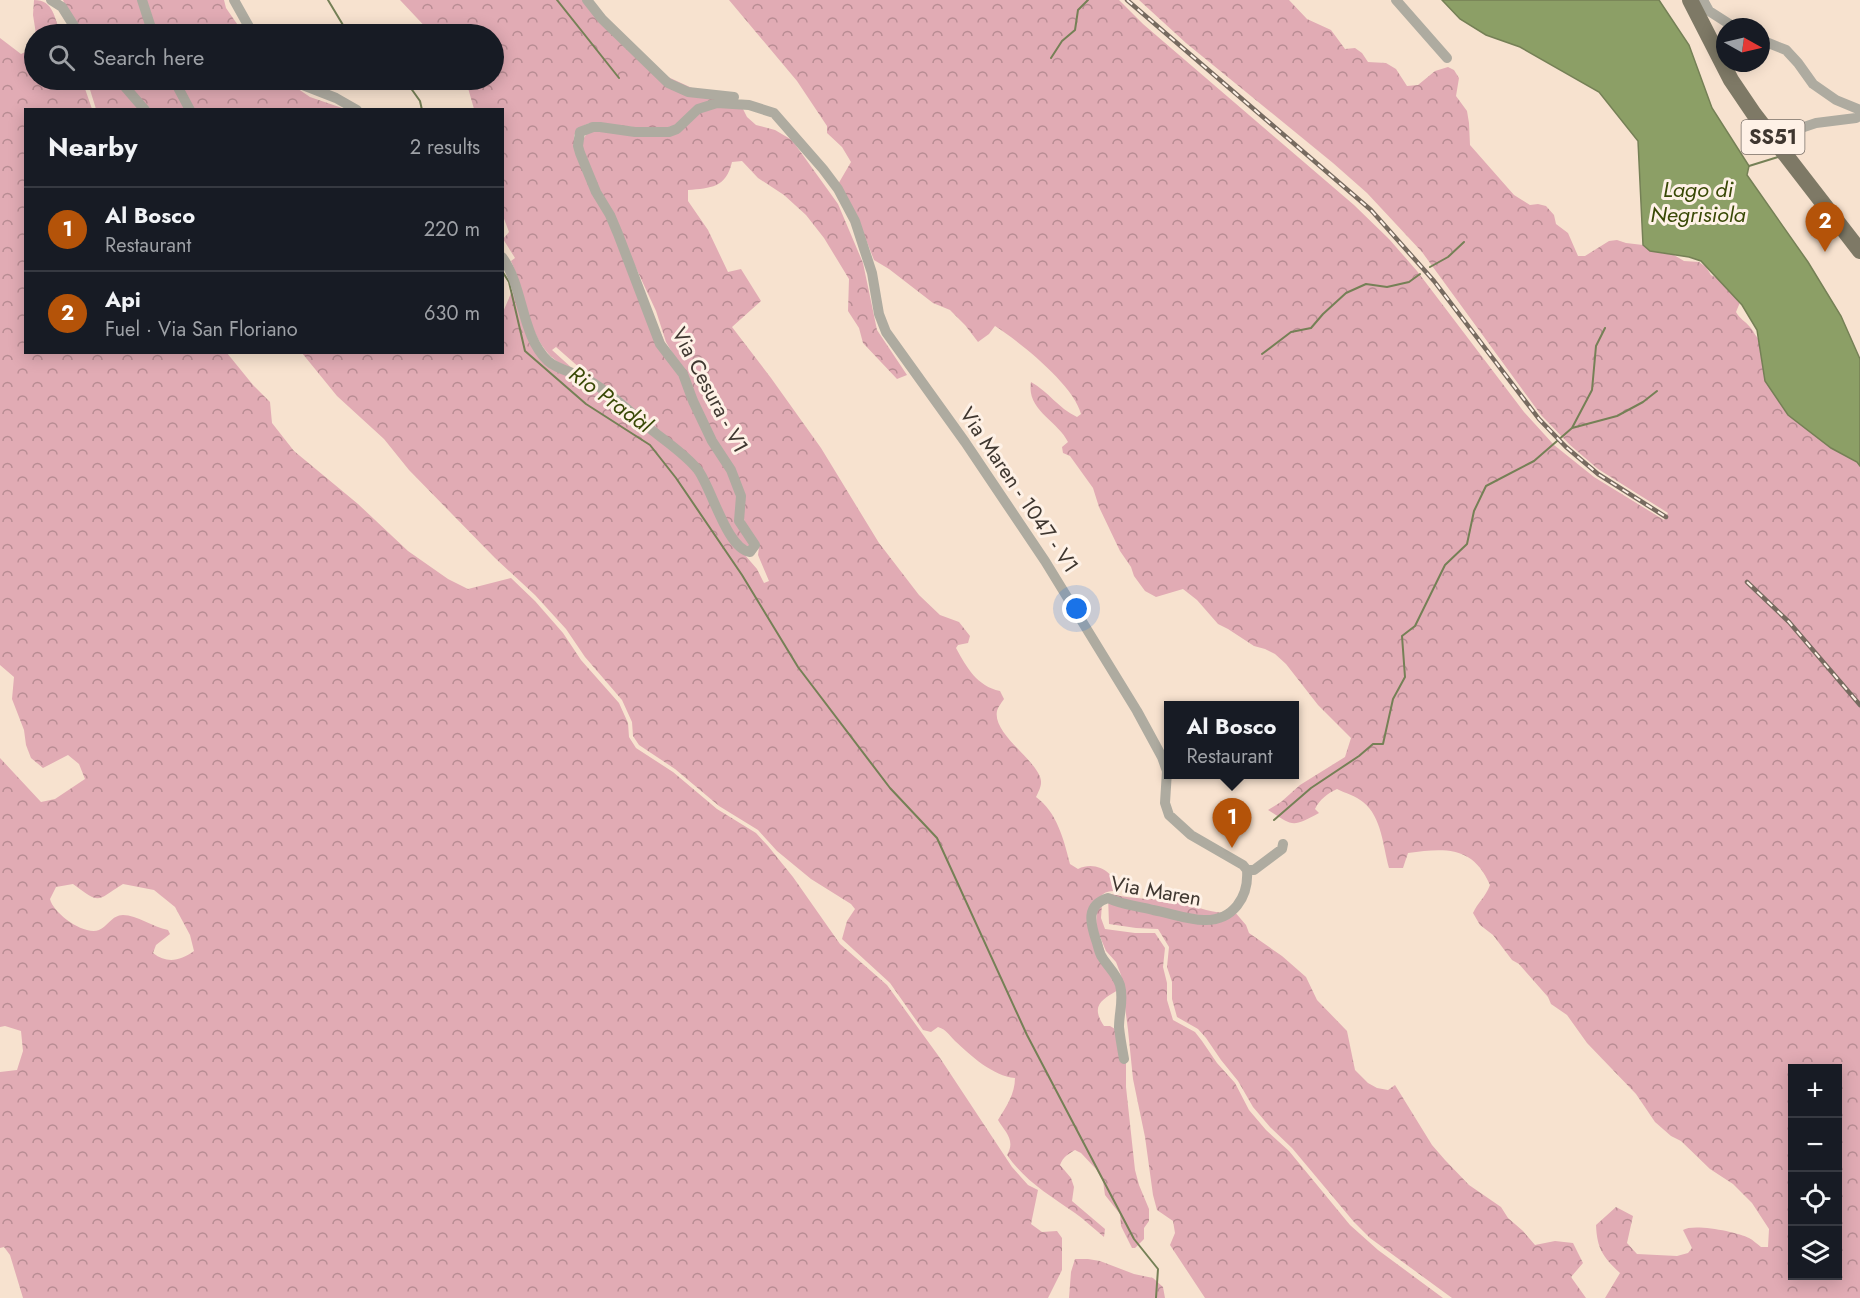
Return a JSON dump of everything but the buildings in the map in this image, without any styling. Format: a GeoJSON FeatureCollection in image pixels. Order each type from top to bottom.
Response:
{"type":"FeatureCollection","features":[{"type":"Feature","properties":{"kind":"main road","name":"SS51"},"geometry":{"type":"LineString","coordinates":[[1690,0],[1701,8],[1731,80],[1754,114],[1860,251]]}},
{"type":"Feature","properties":{"kind":"street"},"geometry":{"type":"LineString","coordinates":[[51,0],[62,7],[73,24]]}},
{"type":"Feature","properties":{"kind":"street"},"geometry":{"type":"LineString","coordinates":[[142,0],[150,24]]}},
{"type":"Feature","properties":{"kind":"street"},"geometry":{"type":"LineString","coordinates":[[234,0],[247,24]]}},
{"type":"Feature","properties":{"kind":"street"},"geometry":{"type":"LineString","coordinates":[[587,0],[602,19],[668,83],[688,92],[739,97],[741,104]]}},
{"type":"Feature","properties":{"kind":"street"},"geometry":{"type":"LineString","coordinates":[[1396,0],[1447,58]]}},
{"type":"Feature","properties":{"kind":"street"},"geometry":{"type":"LineString","coordinates":[[1701,8],[1720,18]]}},
{"type":"Feature","properties":{"kind":"street"},"geometry":{"type":"LineString","coordinates":[[1770,44],[1786,50],[1813,84],[1836,100],[1860,110]]}},
{"type":"Feature","properties":{"kind":"street"},"geometry":{"type":"LineString","coordinates":[[128,90],[143,108]]}},
{"type":"Feature","properties":{"kind":"street"},"geometry":{"type":"LineString","coordinates":[[179,90],[189,108]]}},
{"type":"Feature","properties":{"kind":"street"},"geometry":{"type":"LineString","coordinates":[[316,90],[354,108]]}},
{"type":"Feature","properties":{"kind":"street","name":"Via Cesura - V1"},"geometry":{"type":"LineString","coordinates":[[504,261],[513,278],[531,335],[542,354],[556,367],[584,378],[606,393],[697,469],[710,490],[733,539],[744,551],[750,552],[755,545],[739,521],[740,489],[712,441],[683,374],[660,344],[610,215],[596,192],[578,146],[580,132],[592,127],[635,132],[669,132],[677,129],[688,116],[706,106],[723,102],[741,104]]}},
{"type":"Feature","properties":{"kind":"street","name":"Via Maren - 1047 - V1"},"geometry":{"type":"LineString","coordinates":[[741,104],[774,113],[838,189],[855,221],[872,273],[879,314],[886,332],[965,442],[1045,561],[1137,711],[1164,763]]}},
{"type":"Feature","properties":{"kind":"street"},"geometry":{"type":"LineString","coordinates":[[1783,150],[1802,128],[1816,123],[1860,116]]}},
{"type":"Feature","properties":{"kind":"street","name":"Via Maren - 1047 - V1"},"geometry":{"type":"LineString","coordinates":[[1167,779],[1166,803],[1169,815],[1191,835],[1247,870]]}},
{"type":"Feature","properties":{"kind":"street"},"geometry":{"type":"LineString","coordinates":[[1247,870],[1254,870],[1282,849],[1283,844]]}},
{"type":"Feature","properties":{"kind":"street","name":"Via Maren"},"geometry":{"type":"LineString","coordinates":[[1124,1059],[1119,1025],[1122,1009],[1120,987],[1115,972],[1102,957],[1091,927],[1091,914],[1098,902],[1108,898],[1119,903],[1177,915],[1205,920],[1218,918],[1234,911],[1243,898],[1248,879],[1247,870]]}},
{"type":"Feature","properties":{"kind":"green space"},"geometry":{"type":"Polygon","coordinates":[[[34,0],[41,1],[49,7],[58,24],[34,24],[34,0]]]}},
{"type":"Feature","properties":{"kind":"green space"},"geometry":{"type":"Polygon","coordinates":[[[63,0],[139,0],[147,24],[76,24],[63,0]]]}},
{"type":"Feature","properties":{"kind":"green space"},"geometry":{"type":"Polygon","coordinates":[[[145,0],[224,0],[226,8],[237,24],[153,24],[145,0]]]}},
{"type":"Feature","properties":{"kind":"green space"},"geometry":{"type":"Polygon","coordinates":[[[400,0],[591,0],[655,71],[716,99],[675,126],[655,129],[590,123],[580,128],[574,136],[677,370],[731,478],[750,548],[738,541],[699,466],[581,372],[581,369],[556,347],[552,350],[573,369],[558,362],[538,339],[511,261],[515,258],[504,241],[509,232],[504,219],[504,108],[474,108],[469,90],[504,90],[504,24],[423,24],[400,0]]]}},
{"type":"Feature","properties":{"kind":"green space"},"geometry":{"type":"Polygon","coordinates":[[[729,0],[1119,0],[1143,24],[1354,205],[1389,239],[1417,271],[1524,412],[1554,445],[1594,477],[1664,520],[1668,513],[1598,469],[1570,445],[1541,415],[1422,252],[1367,193],[1186,43],[1139,0],[1289,0],[1307,19],[1331,30],[1345,49],[1355,48],[1368,62],[1386,63],[1396,69],[1407,86],[1418,85],[1435,71],[1448,67],[1454,70],[1459,78],[1456,96],[1467,111],[1470,145],[1514,195],[1530,205],[1546,206],[1554,215],[1556,224],[1568,233],[1578,256],[1585,256],[1609,241],[1617,240],[1643,245],[1650,251],[1674,255],[1684,261],[1699,262],[1711,275],[1724,282],[1741,300],[1736,312],[1763,343],[1825,429],[1860,464],[1860,1298],[1605,1298],[1620,1273],[1602,1252],[1596,1225],[1616,1207],[1633,1216],[1627,1243],[1637,1254],[1677,1256],[1688,1253],[1692,1248],[1683,1230],[1696,1227],[1735,1233],[1749,1238],[1761,1247],[1768,1247],[1769,1229],[1752,1203],[1733,1184],[1710,1169],[1681,1141],[1671,1136],[1655,1122],[1636,1094],[1587,1043],[1567,1015],[1551,1004],[1548,997],[1519,964],[1512,960],[1493,935],[1480,925],[1473,913],[1490,885],[1483,872],[1467,856],[1457,852],[1434,850],[1408,853],[1403,868],[1389,868],[1378,824],[1369,808],[1354,796],[1337,789],[1319,803],[1315,809],[1319,813],[1297,823],[1288,822],[1268,810],[1300,785],[1345,757],[1351,738],[1318,705],[1286,664],[1275,654],[1254,646],[1218,624],[1197,600],[1183,589],[1156,597],[1145,591],[1120,551],[1099,507],[1093,488],[1070,456],[1063,453],[1062,447],[1068,442],[1033,400],[1031,382],[1077,417],[1081,414],[1068,390],[1045,365],[995,326],[978,342],[950,310],[933,303],[874,260],[865,237],[837,186],[851,162],[842,147],[827,133],[827,126],[797,81],[729,0]]]}},
{"type":"Feature","properties":{"kind":"green space"},"geometry":{"type":"Polygon","coordinates":[[[0,38],[21,54],[24,52],[24,90],[85,90],[92,108],[24,108],[24,354],[228,354],[270,402],[272,423],[294,451],[358,504],[408,551],[448,579],[468,589],[511,578],[563,633],[581,660],[619,703],[628,723],[629,737],[636,748],[673,772],[717,809],[756,833],[793,877],[840,944],[887,985],[940,1058],[1012,1167],[1028,1185],[1038,1190],[1031,1224],[1042,1232],[1057,1231],[1062,1238],[1062,1270],[1048,1298],[23,1298],[10,1255],[4,1247],[0,1248],[0,1072],[17,1070],[23,1051],[21,1031],[5,1026],[0,1027],[0,758],[41,802],[55,799],[85,779],[79,764],[68,755],[43,768],[31,758],[24,730],[12,699],[14,677],[0,665],[0,38]],[[73,884],[56,887],[50,899],[52,905],[63,917],[85,930],[99,930],[116,917],[123,915],[168,930],[170,934],[156,945],[153,953],[163,959],[174,960],[194,951],[190,935],[175,907],[154,890],[123,884],[103,897],[94,898],[73,884]]]}},
{"type":"Feature","properties":{"kind":"green space"},"geometry":{"type":"Polygon","coordinates":[[[90,90],[123,90],[138,108],[96,108],[90,90]]]}},
{"type":"Feature","properties":{"kind":"green space"},"geometry":{"type":"Polygon","coordinates":[[[131,90],[175,90],[186,108],[147,108],[131,90]]]}},
{"type":"Feature","properties":{"kind":"green space"},"geometry":{"type":"Polygon","coordinates":[[[182,90],[300,90],[310,97],[342,108],[193,108],[182,90]]]}},
{"type":"Feature","properties":{"kind":"green space"},"geometry":{"type":"Polygon","coordinates":[[[742,107],[747,117],[756,125],[775,130],[792,140],[838,204],[863,263],[877,330],[907,375],[897,379],[863,343],[859,328],[848,311],[849,279],[824,238],[806,215],[784,195],[758,178],[742,161],[732,162],[722,182],[710,187],[688,190],[688,201],[708,230],[728,272],[741,269],[761,301],[732,327],[821,448],[879,543],[919,595],[940,615],[959,622],[970,636],[968,643],[958,645],[956,648],[979,680],[992,689],[1000,691],[1004,699],[997,711],[1002,730],[1039,775],[1041,785],[1036,797],[1054,818],[1070,864],[1078,869],[1098,867],[1110,874],[1118,885],[1120,892],[1109,891],[1102,895],[1091,912],[1118,990],[1103,1000],[1098,1013],[1104,1026],[1115,1029],[1126,1051],[1126,1087],[1135,1170],[1149,1209],[1149,1221],[1144,1228],[1144,1239],[1135,1248],[1132,1248],[1121,1226],[1120,1214],[1105,1195],[1103,1181],[1096,1169],[1081,1153],[1075,1150],[1066,1156],[1060,1165],[1071,1178],[1074,1187],[1072,1201],[1105,1229],[1104,1237],[1038,1187],[1014,1164],[1007,1155],[1010,1140],[998,1120],[1012,1095],[1015,1078],[999,1073],[983,1064],[941,1028],[938,1027],[931,1032],[923,1030],[890,983],[842,939],[847,921],[855,909],[851,904],[811,879],[777,851],[758,830],[719,806],[675,769],[639,745],[633,736],[632,722],[622,700],[585,657],[566,629],[535,595],[495,558],[409,470],[384,439],[337,396],[303,354],[504,354],[504,310],[512,291],[536,351],[594,388],[632,418],[632,422],[638,423],[682,459],[693,470],[764,583],[769,581],[758,555],[759,547],[748,531],[722,454],[666,342],[656,311],[582,152],[585,136],[590,132],[668,135],[706,108],[742,107]]]}},
{"type":"Feature","properties":{"kind":"green space"},"geometry":{"type":"Polygon","coordinates":[[[1112,894],[1178,902],[1220,913],[1234,911],[1246,925],[1249,933],[1282,956],[1306,977],[1317,1000],[1347,1031],[1355,1070],[1368,1083],[1377,1088],[1388,1090],[1395,1085],[1432,1145],[1469,1185],[1501,1207],[1508,1218],[1535,1245],[1555,1241],[1573,1243],[1583,1263],[1571,1277],[1586,1298],[1452,1298],[1370,1238],[1253,1107],[1238,1081],[1206,1038],[1198,1029],[1177,1017],[1172,999],[1172,982],[1167,967],[1169,947],[1158,929],[1109,924],[1108,896],[1112,894]]]}},
{"type":"Feature","properties":{"kind":"green space"},"geometry":{"type":"Polygon","coordinates":[[[1102,904],[1101,918],[1105,929],[1155,933],[1165,948],[1163,967],[1167,983],[1167,1000],[1173,1020],[1195,1032],[1217,1063],[1235,1083],[1249,1110],[1266,1130],[1289,1151],[1350,1225],[1378,1250],[1443,1298],[1205,1298],[1170,1245],[1175,1233],[1173,1221],[1157,1210],[1153,1195],[1145,1137],[1133,1079],[1121,975],[1116,962],[1106,951],[1096,927],[1097,906],[1102,904]]]}},
{"type":"Feature","properties":{"kind":"green space"},"geometry":{"type":"Polygon","coordinates":[[[1075,1259],[1100,1261],[1134,1274],[1153,1278],[1163,1287],[1165,1298],[1069,1298],[1071,1272],[1075,1259]]]}},
{"type":"Feature","properties":{"kind":"water","name":"Lago di Negrisiola"},"geometry":{"type":"Polygon","coordinates":[[[1442,0],[1659,0],[1689,45],[1712,108],[1749,166],[1747,175],[1808,262],[1841,316],[1860,359],[1860,466],[1857,462],[1831,448],[1788,415],[1765,381],[1757,330],[1742,305],[1701,261],[1650,251],[1643,245],[1638,141],[1599,92],[1520,47],[1486,35],[1460,19],[1442,0]]]}},
{"type":"Feature","properties":{"kind":"waterway","name":"Rio Pradàl"},"geometry":{"type":"LineString","coordinates":[[328,0],[342,24]]}},
{"type":"Feature","properties":{"kind":"waterway"},"geometry":{"type":"LineString","coordinates":[[557,0],[619,78]]}},
{"type":"Feature","properties":{"kind":"waterway"},"geometry":{"type":"LineString","coordinates":[[1051,58],[1062,41],[1075,30],[1078,10],[1088,0]]}},
{"type":"Feature","properties":{"kind":"waterway","name":"Rio Pradàl"},"geometry":{"type":"LineString","coordinates":[[412,90],[420,101],[422,108]]}},
{"type":"Feature","properties":{"kind":"waterway"},"geometry":{"type":"LineString","coordinates":[[1749,166],[1778,157]]}},
{"type":"Feature","properties":{"kind":"waterway"},"geometry":{"type":"LineString","coordinates":[[1430,267],[1448,257],[1464,242]]}},
{"type":"Feature","properties":{"kind":"waterway"},"geometry":{"type":"LineString","coordinates":[[504,274],[509,282],[525,351],[586,404],[650,445],[676,478],[742,575],[798,667],[890,788],[937,838],[1027,1035],[1134,1239],[1158,1269],[1156,1298]]}},
{"type":"Feature","properties":{"kind":"waterway"},"geometry":{"type":"LineString","coordinates":[[1262,354],[1291,332],[1311,328],[1346,293],[1366,284],[1387,287],[1409,282],[1420,274]]}},
{"type":"Feature","properties":{"kind":"waterway"},"geometry":{"type":"LineString","coordinates":[[1572,428],[1592,390],[1596,346],[1605,328]]}},
{"type":"Feature","properties":{"kind":"waterway"},"geometry":{"type":"LineString","coordinates":[[1274,820],[1311,788],[1373,744],[1383,744],[1393,699],[1405,677],[1402,636],[1415,626],[1445,565],[1467,544],[1474,511],[1486,486],[1534,461],[1572,428],[1617,416],[1643,402],[1657,391]]}},
{"type":"Feature","properties":{"kind":"railway"},"geometry":{"type":"LineString","coordinates":[[1127,0],[1371,210],[1434,281],[1539,419],[1566,447],[1598,474],[1666,517]]}},
{"type":"Feature","properties":{"kind":"railway"},"geometry":{"type":"LineString","coordinates":[[1747,582],[1789,622],[1860,705]]}},
{"type":"Feature","properties":{"kind":"place","name":"Api"},"geometry":{"type":"Point","coordinates":[1825,252]}},
{"type":"Feature","properties":{"kind":"place","name":"Al Bosco"},"geometry":{"type":"Point","coordinates":[1232,848]}}]}
